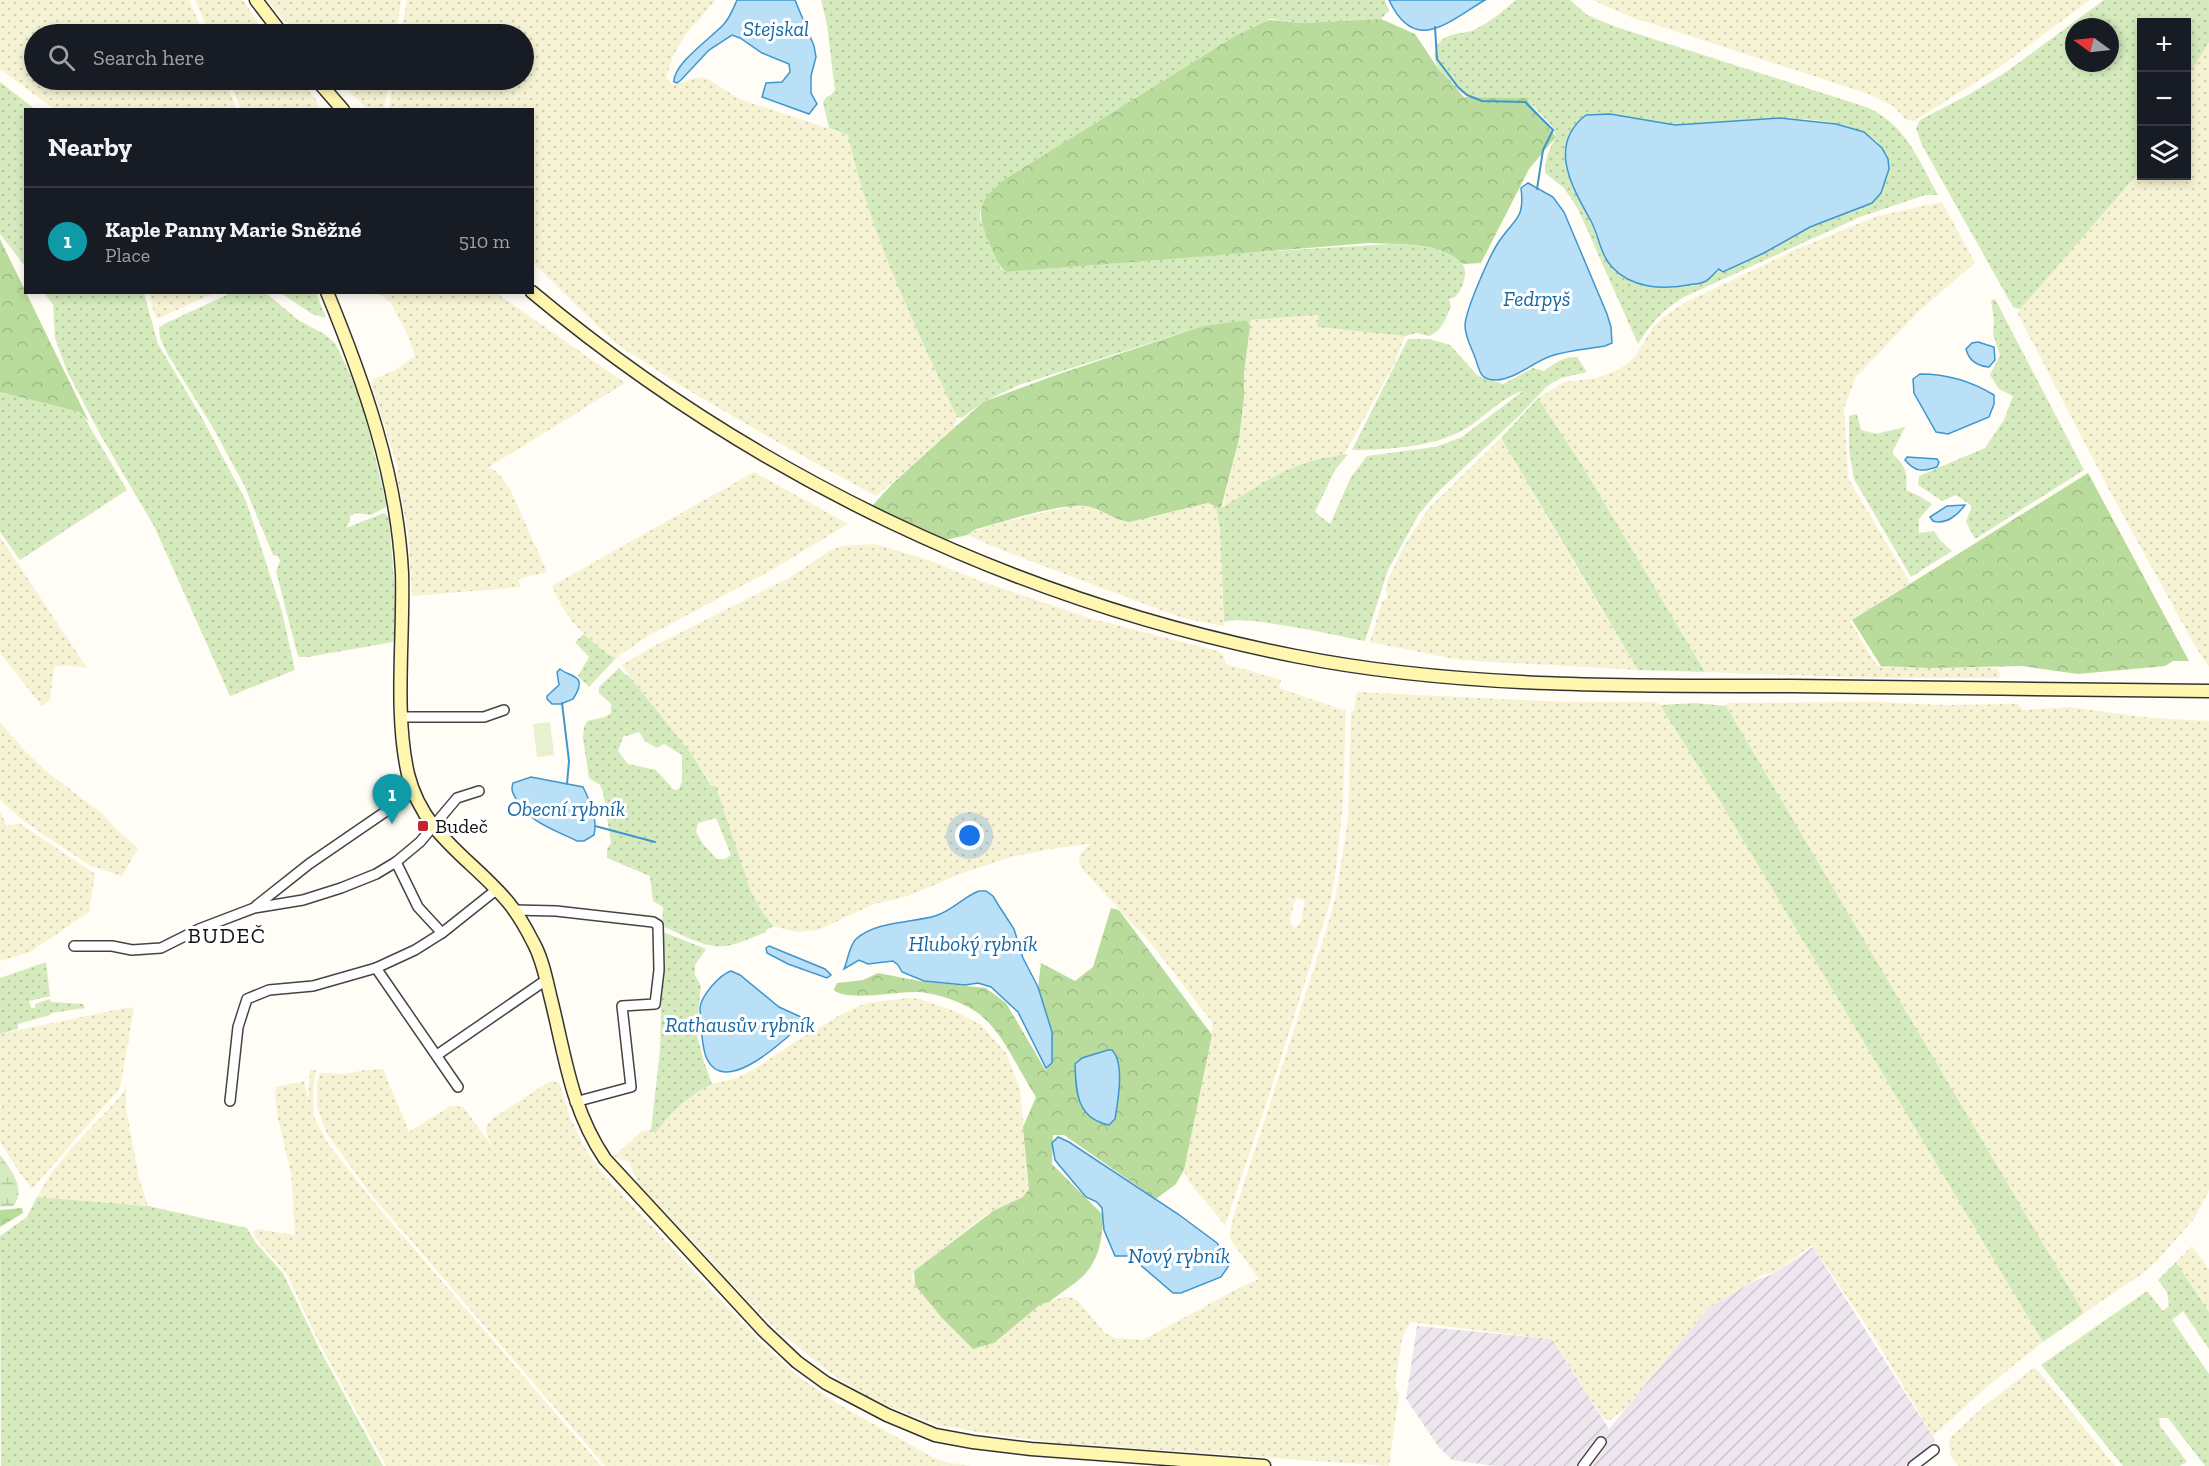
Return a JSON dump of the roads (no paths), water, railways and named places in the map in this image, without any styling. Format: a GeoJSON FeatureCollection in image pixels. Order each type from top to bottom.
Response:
{"type":"FeatureCollection","features":[{"type":"Feature","properties":{"kind":"main road"},"geometry":{"type":"LineString","coordinates":[[256,0],[274,24]]}},
{"type":"Feature","properties":{"kind":"main road"},"geometry":{"type":"LineString","coordinates":[[326,90],[342,108]]}},
{"type":"Feature","properties":{"kind":"main road"},"geometry":{"type":"LineString","coordinates":[[328,294],[367,394],[394,503],[402,572],[402,717],[405,758],[414,792],[421,809],[433,826],[514,910],[535,945],[546,980],[575,1102],[589,1133],[605,1159],[763,1330],[797,1362],[855,1400],[935,1435],[973,1442],[1031,1449],[1264,1466]]}},
{"type":"Feature","properties":{"kind":"main road"},"geometry":{"type":"LineString","coordinates":[[534,294],[612,356],[679,402],[753,450],[876,516],[1016,577],[1129,614],[1242,645],[1335,663],[1414,673],[1566,684],[2209,691]]}},
{"type":"Feature","properties":{"kind":"street"},"geometry":{"type":"LineString","coordinates":[[402,717],[484,717],[504,710]]}},
{"type":"Feature","properties":{"kind":"street"},"geometry":{"type":"LineString","coordinates":[[74,946],[112,946],[132,950],[161,948],[199,929],[254,908],[303,900],[341,888],[376,874],[396,862],[420,842],[458,798],[479,791]]}},
{"type":"Feature","properties":{"kind":"street"},"geometry":{"type":"LineString","coordinates":[[254,908],[309,864],[414,792]]}},
{"type":"Feature","properties":{"kind":"street"},"geometry":{"type":"LineString","coordinates":[[396,862],[418,907],[442,933]]}},
{"type":"Feature","properties":{"kind":"street"},"geometry":{"type":"LineString","coordinates":[[230,1101],[238,1027],[247,999],[269,990],[313,986],[376,968],[415,950],[442,933],[496,890]]}},
{"type":"Feature","properties":{"kind":"street"},"geometry":{"type":"LineString","coordinates":[[514,910],[556,911],[653,922],[658,925],[659,970],[655,1005],[622,1006],[631,1087],[575,1102]]}},
{"type":"Feature","properties":{"kind":"street"},"geometry":{"type":"LineString","coordinates":[[376,968],[458,1087]]}},
{"type":"Feature","properties":{"kind":"street"},"geometry":{"type":"LineString","coordinates":[[437,1055],[546,980]]}},
{"type":"Feature","properties":{"kind":"street"},"geometry":{"type":"LineString","coordinates":[[1583,1466],[1601,1442]]}},
{"type":"Feature","properties":{"kind":"street"},"geometry":{"type":"LineString","coordinates":[[1913,1466],[1934,1450]]}},
{"type":"Feature","properties":{"kind":"water","name":"Stejskal"},"geometry":{"type":"Polygon","coordinates":[[[737,0],[795,0],[814,46],[816,57],[811,76],[811,93],[817,104],[809,114],[762,97],[766,83],[782,82],[790,72],[789,64],[762,53],[732,35],[709,50],[681,80],[674,82],[675,75],[686,59],[725,22],[737,0]]]}},
{"type":"Feature","properties":{"kind":"water"},"geometry":{"type":"Polygon","coordinates":[[[1389,0],[1485,0],[1446,24],[1433,29],[1421,30],[1410,27],[1399,17],[1389,0]]]}},
{"type":"Feature","properties":{"kind":"water"},"geometry":{"type":"Polygon","coordinates":[[[1610,114],[1675,125],[1780,118],[1836,124],[1864,132],[1882,148],[1888,159],[1889,169],[1881,193],[1872,203],[1810,227],[1764,253],[1723,272],[1719,269],[1704,282],[1678,287],[1647,286],[1628,279],[1608,262],[1571,180],[1567,166],[1565,153],[1574,127],[1586,115],[1610,114]]]}},
{"type":"Feature","properties":{"kind":"water","name":"Fedrpyš"},"geometry":{"type":"Polygon","coordinates":[[[1528,183],[1553,197],[1564,212],[1607,314],[1612,343],[1558,354],[1510,377],[1491,380],[1484,377],[1479,369],[1466,334],[1466,317],[1490,257],[1518,217],[1522,206],[1521,188],[1528,183]]]}},
{"type":"Feature","properties":{"kind":"water"},"geometry":{"type":"Polygon","coordinates":[[[1978,342],[1994,347],[1995,360],[1989,367],[1974,362],[1967,353],[1966,349],[1972,343],[1978,342]]]}},
{"type":"Feature","properties":{"kind":"water"},"geometry":{"type":"Polygon","coordinates":[[[1920,374],[1958,379],[1994,395],[1994,404],[1989,417],[1948,434],[1936,432],[1914,393],[1913,379],[1920,374]]]}},
{"type":"Feature","properties":{"kind":"water"},"geometry":{"type":"Polygon","coordinates":[[[1907,457],[1937,459],[1939,462],[1937,467],[1919,470],[1905,460],[1907,457]]]}},
{"type":"Feature","properties":{"kind":"water"},"geometry":{"type":"Polygon","coordinates":[[[1965,505],[1955,516],[1942,522],[1933,521],[1930,517],[1947,506],[1965,505]]]}},
{"type":"Feature","properties":{"kind":"water"},"geometry":{"type":"Polygon","coordinates":[[[560,669],[577,678],[579,685],[573,699],[561,704],[552,704],[547,696],[559,685],[557,672],[560,669]]]}},
{"type":"Feature","properties":{"kind":"water","name":"Obecní rybník"},"geometry":{"type":"Polygon","coordinates":[[[531,777],[583,787],[594,816],[594,835],[584,841],[577,841],[542,824],[526,813],[514,795],[512,787],[513,783],[531,777]]]}},
{"type":"Feature","properties":{"kind":"water","name":"Hluboký rybník"},"geometry":{"type":"Polygon","coordinates":[[[979,891],[986,891],[993,896],[1014,929],[1023,958],[1038,987],[1052,1032],[1052,1063],[1046,1068],[1018,1012],[991,987],[978,983],[965,985],[924,981],[902,972],[893,961],[868,964],[859,960],[844,969],[850,949],[856,939],[864,933],[883,926],[935,916],[979,891]]]}},
{"type":"Feature","properties":{"kind":"water"},"geometry":{"type":"Polygon","coordinates":[[[769,946],[825,969],[831,975],[827,978],[788,964],[767,953],[766,948],[769,946]]]}},
{"type":"Feature","properties":{"kind":"water","name":"Rathausův rybník"},"geometry":{"type":"Polygon","coordinates":[[[731,971],[740,975],[779,1007],[803,1018],[800,1026],[768,1053],[740,1069],[727,1072],[715,1069],[707,1059],[702,1041],[700,1008],[711,986],[731,971]]]}},
{"type":"Feature","properties":{"kind":"water"},"geometry":{"type":"Polygon","coordinates":[[[1112,1050],[1116,1056],[1119,1073],[1115,1119],[1109,1125],[1098,1121],[1084,1110],[1077,1093],[1075,1064],[1082,1058],[1112,1050]]]}},
{"type":"Feature","properties":{"kind":"water","name":"Nový rybník"},"geometry":{"type":"Polygon","coordinates":[[[1058,1137],[1178,1214],[1217,1243],[1230,1264],[1221,1277],[1181,1293],[1173,1293],[1130,1256],[1115,1256],[1104,1230],[1102,1208],[1097,1202],[1086,1197],[1055,1160],[1052,1143],[1058,1137]]]}},
{"type":"Feature","properties":{"kind":"waterway"},"geometry":{"type":"LineString","coordinates":[[1435,27],[1437,59],[1467,95],[1482,101],[1525,102],[1553,130],[1543,150],[1537,189]]}},
{"type":"Feature","properties":{"kind":"waterway"},"geometry":{"type":"LineString","coordinates":[[562,703],[569,761],[567,784]]}},
{"type":"Feature","properties":{"kind":"waterway"},"geometry":{"type":"LineString","coordinates":[[595,826],[655,842]]}},
{"type":"Feature","properties":{"kind":"place","name":"Kaple Panny Marie Sněžné"},"geometry":{"type":"Point","coordinates":[392,824]}},
{"type":"Feature","properties":{"kind":"place","name":"Budeč"},"geometry":{"type":"Point","coordinates":[423,826]}},
{"type":"Feature","properties":{"kind":"district","name":"BUDEČ"},"geometry":{"type":"Point","coordinates":[227,935]}}]}
